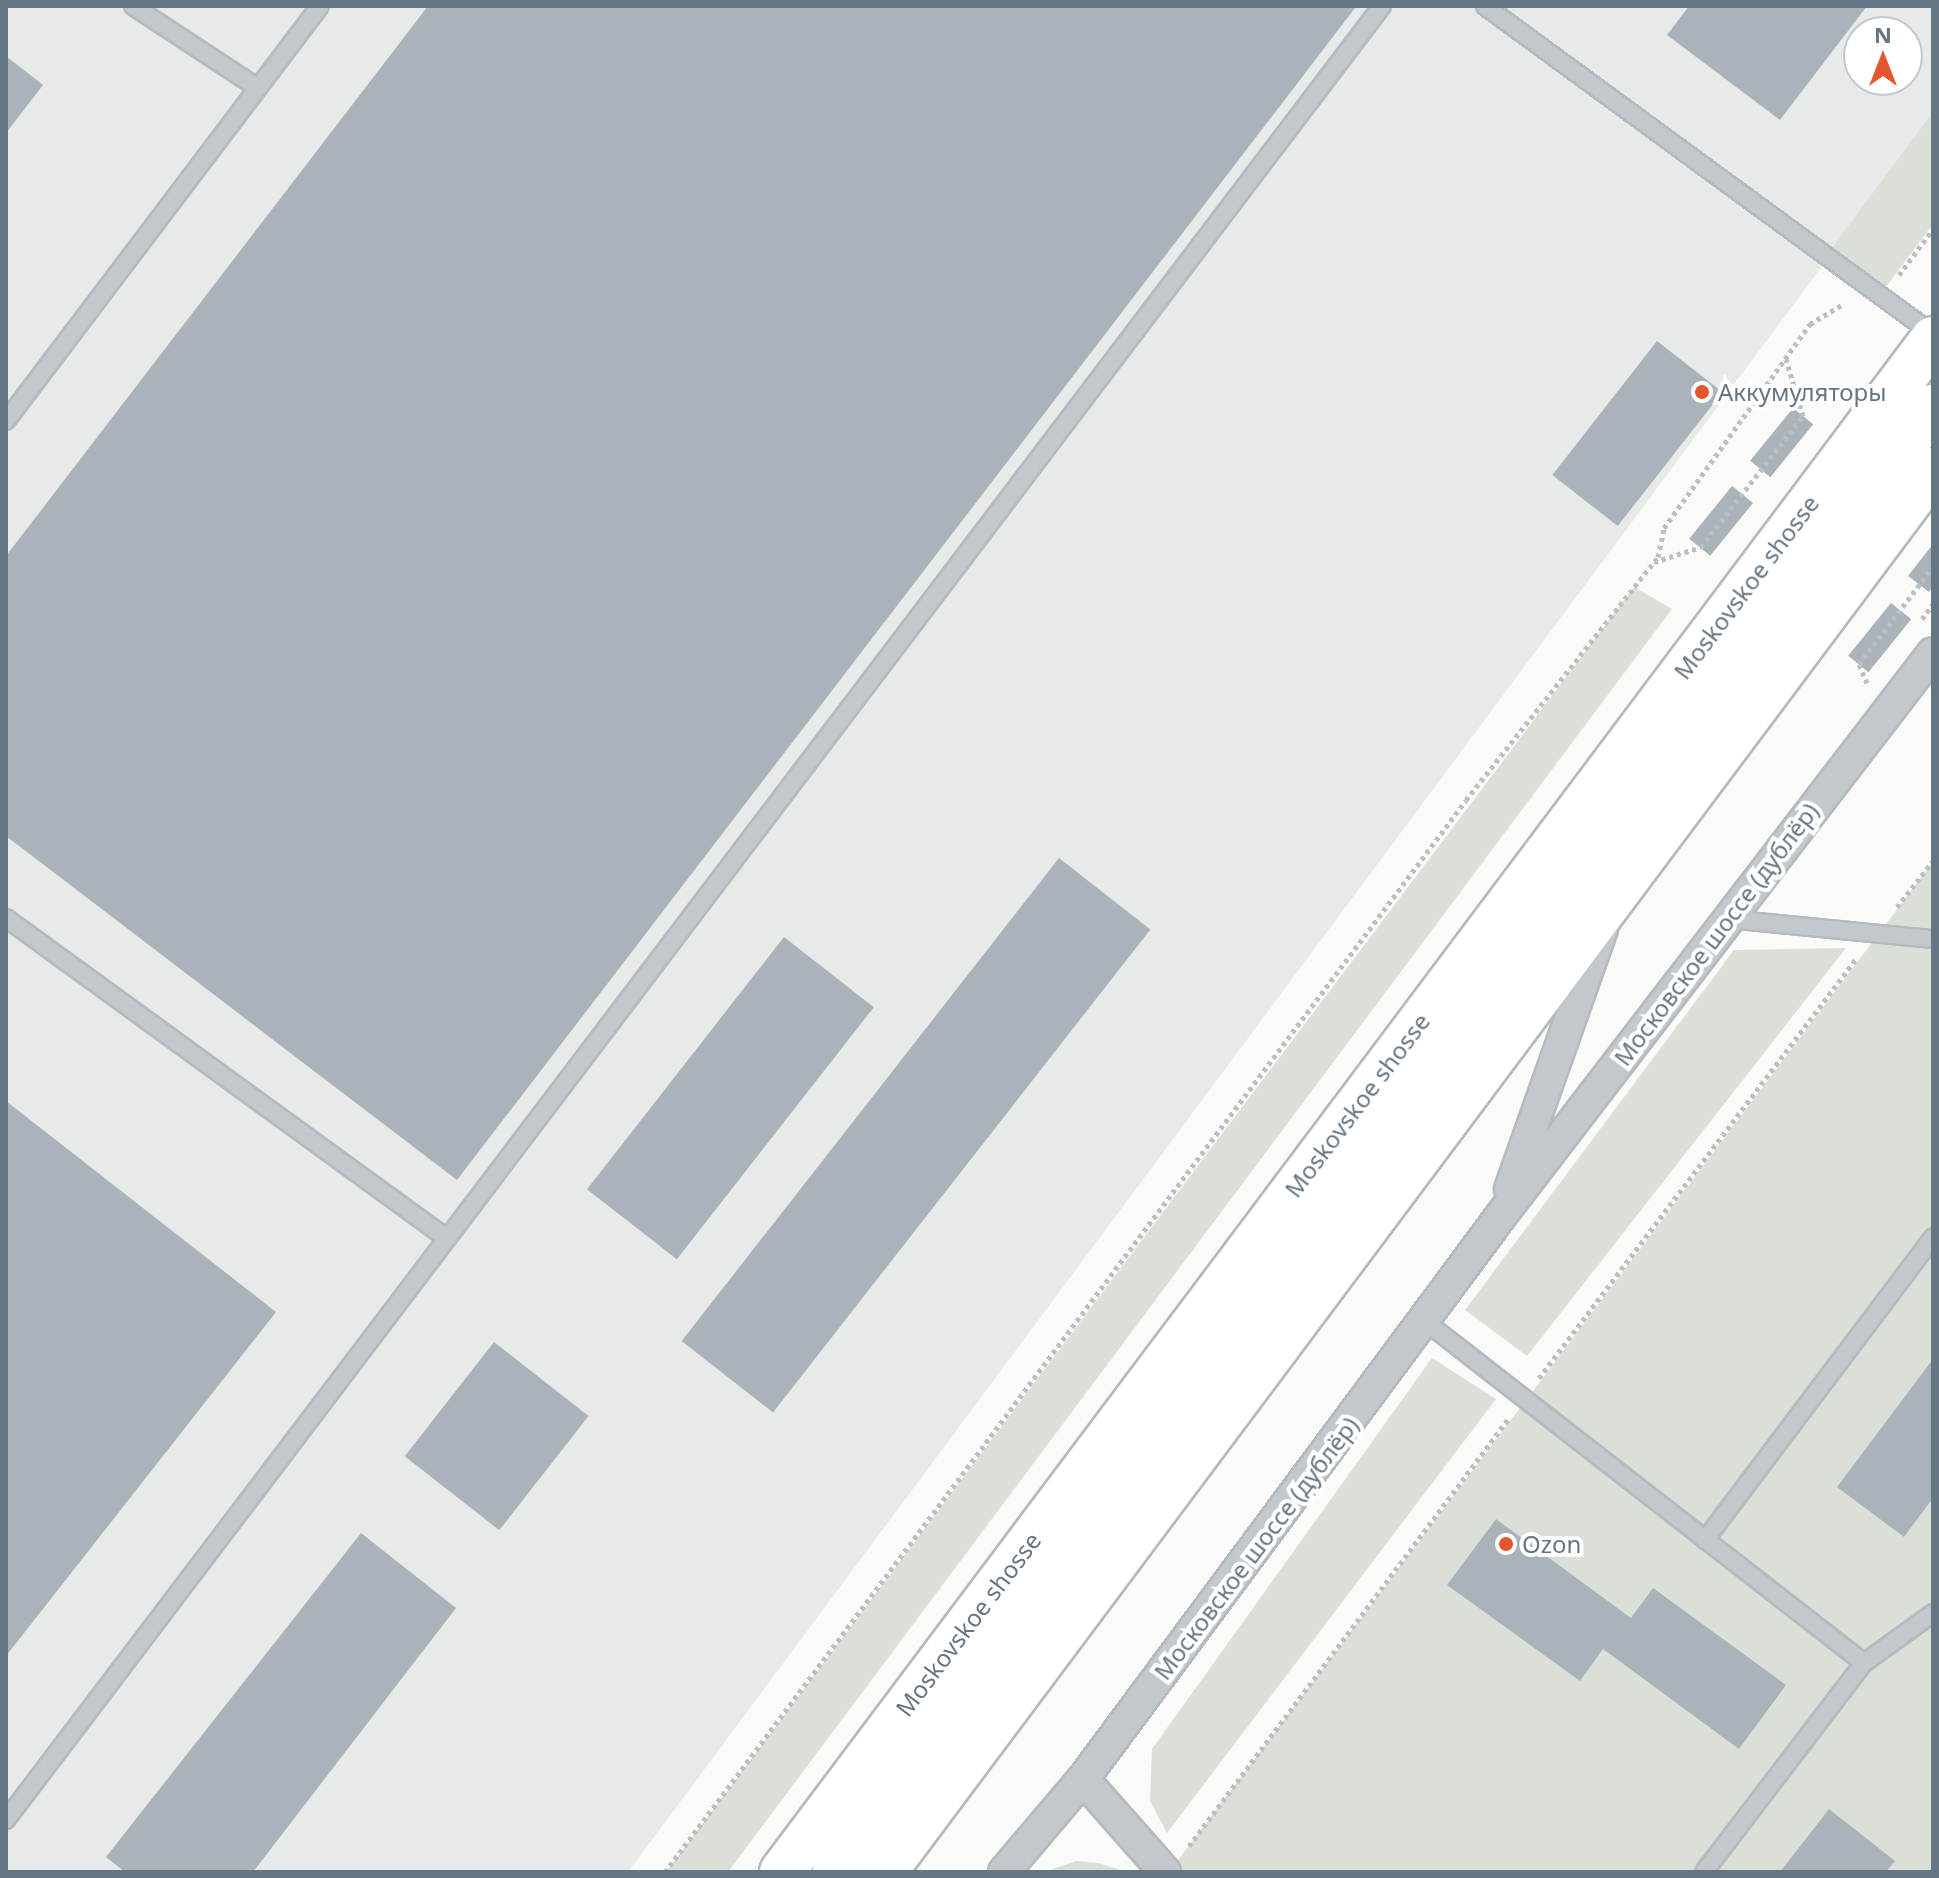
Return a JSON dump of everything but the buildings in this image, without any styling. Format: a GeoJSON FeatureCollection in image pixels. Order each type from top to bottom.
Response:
{"type":"FeatureCollection","features":[{"type":"Feature","properties":{"kind":"main road","name":"Moskovskoe shosse"},"geometry":{"type":"LineString","coordinates":[[782,1872],[1933,337]]}},
{"type":"Feature","properties":{"kind":"main road","name":"Moskovskoe shosse"},"geometry":{"type":"LineString","coordinates":[[835,1872],[1933,407]]}},
{"type":"Feature","properties":{"kind":"main road"},"geometry":{"type":"LineString","coordinates":[[884,1872],[1933,470]]}},
{"type":"Feature","properties":{"kind":"street","name":"Московское шоссе (дублёр)"},"geometry":{"type":"LineString","coordinates":[[1004,1872],[1083,1779],[1426,1322],[1500,1217],[1933,653]]}},
{"type":"Feature","properties":{"kind":"street","name":"Московское шоссе (дублёр)"},"geometry":{"type":"LineString","coordinates":[[1500,1217],[1660,769]]}},
{"type":"Feature","properties":{"kind":"street"},"geometry":{"type":"LineString","coordinates":[[1083,1779],[1172,1866]]}},
{"type":"Feature","properties":{"kind":"lane"},"geometry":{"type":"LineString","coordinates":[[133,6],[258,88]]}},
{"type":"Feature","properties":{"kind":"lane"},"geometry":{"type":"LineString","coordinates":[[6,421],[320,6]]}},
{"type":"Feature","properties":{"kind":"lane"},"geometry":{"type":"LineString","coordinates":[[6,1820],[445,1237],[1382,6]]}},
{"type":"Feature","properties":{"kind":"lane"},"geometry":{"type":"LineString","coordinates":[[1485,6],[1933,337]]}},
{"type":"Feature","properties":{"kind":"lane"},"geometry":{"type":"LineString","coordinates":[[6,918],[445,1237]]}},
{"type":"Feature","properties":{"kind":"lane"},"geometry":{"type":"LineString","coordinates":[[1727,919],[1933,939]]}},
{"type":"Feature","properties":{"kind":"lane"},"geometry":{"type":"LineString","coordinates":[[1705,1540],[1933,1237]]}},
{"type":"Feature","properties":{"kind":"lane"},"geometry":{"type":"LineString","coordinates":[[1426,1322],[1526,1395],[1705,1540],[1864,1663]]}},
{"type":"Feature","properties":{"kind":"lane"},"geometry":{"type":"LineString","coordinates":[[1704,1872],[1864,1663],[1933,1613]]}},
{"type":"Feature","properties":{"kind":"path"},"geometry":{"type":"LineString","coordinates":[[665,1872],[1466,800],[1653,562],[1664,528],[1810,324],[1828,311],[1880,295],[1933,229]]}},
{"type":"Feature","properties":{"kind":"path"},"geometry":{"type":"LineString","coordinates":[[1653,562],[1701,547],[1803,416],[1786,359]]}},
{"type":"Feature","properties":{"kind":"path"},"geometry":{"type":"LineString","coordinates":[[1868,686],[1859,664],[1933,567]]}},
{"type":"Feature","properties":{"kind":"path"},"geometry":{"type":"LineString","coordinates":[[1172,1866],[1933,861]]}},
{"type":"Feature","properties":{"kind":"shaded area"},"geometry":{"type":"Polygon","coordinates":[[[6,6],[1933,6],[1933,117],[628,1872],[6,1872],[6,6]]]}},
{"type":"Feature","properties":{"kind":"shaded area"},"geometry":{"type":"Polygon","coordinates":[[[1933,112],[1933,224],[1880,295],[1826,256],[1933,112]]]}},
{"type":"Feature","properties":{"kind":"shaded area"},"geometry":{"type":"Polygon","coordinates":[[[1634,587],[1672,609],[728,1872],[666,1872],[1634,587]]]}},
{"type":"Feature","properties":{"kind":"shaded area"},"geometry":{"type":"Polygon","coordinates":[[[1933,862],[1933,1872],[1169,1872],[1933,862]]]}},
{"type":"Feature","properties":{"kind":"shaded area"},"geometry":{"type":"Polygon","coordinates":[[[1846,948],[1527,1356],[1465,1310],[1734,950],[1846,948]]]}},
{"type":"Feature","properties":{"kind":"shaded area"},"geometry":{"type":"Polygon","coordinates":[[[1432,1358],[1496,1399],[1167,1833],[1150,1801],[1152,1749],[1432,1358]]]}},
{"type":"Feature","properties":{"kind":"shaded area"},"geometry":{"type":"Polygon","coordinates":[[[1076,1861],[1098,1863],[1128,1872],[1044,1872],[1076,1861]]]}},
{"type":"Feature","properties":{"kind":"place","name":"Аккумуляторы"},"geometry":{"type":"Point","coordinates":[1702,392]}},
{"type":"Feature","properties":{"kind":"place","name":"Ozon"},"geometry":{"type":"Point","coordinates":[1506,1544]}}]}
